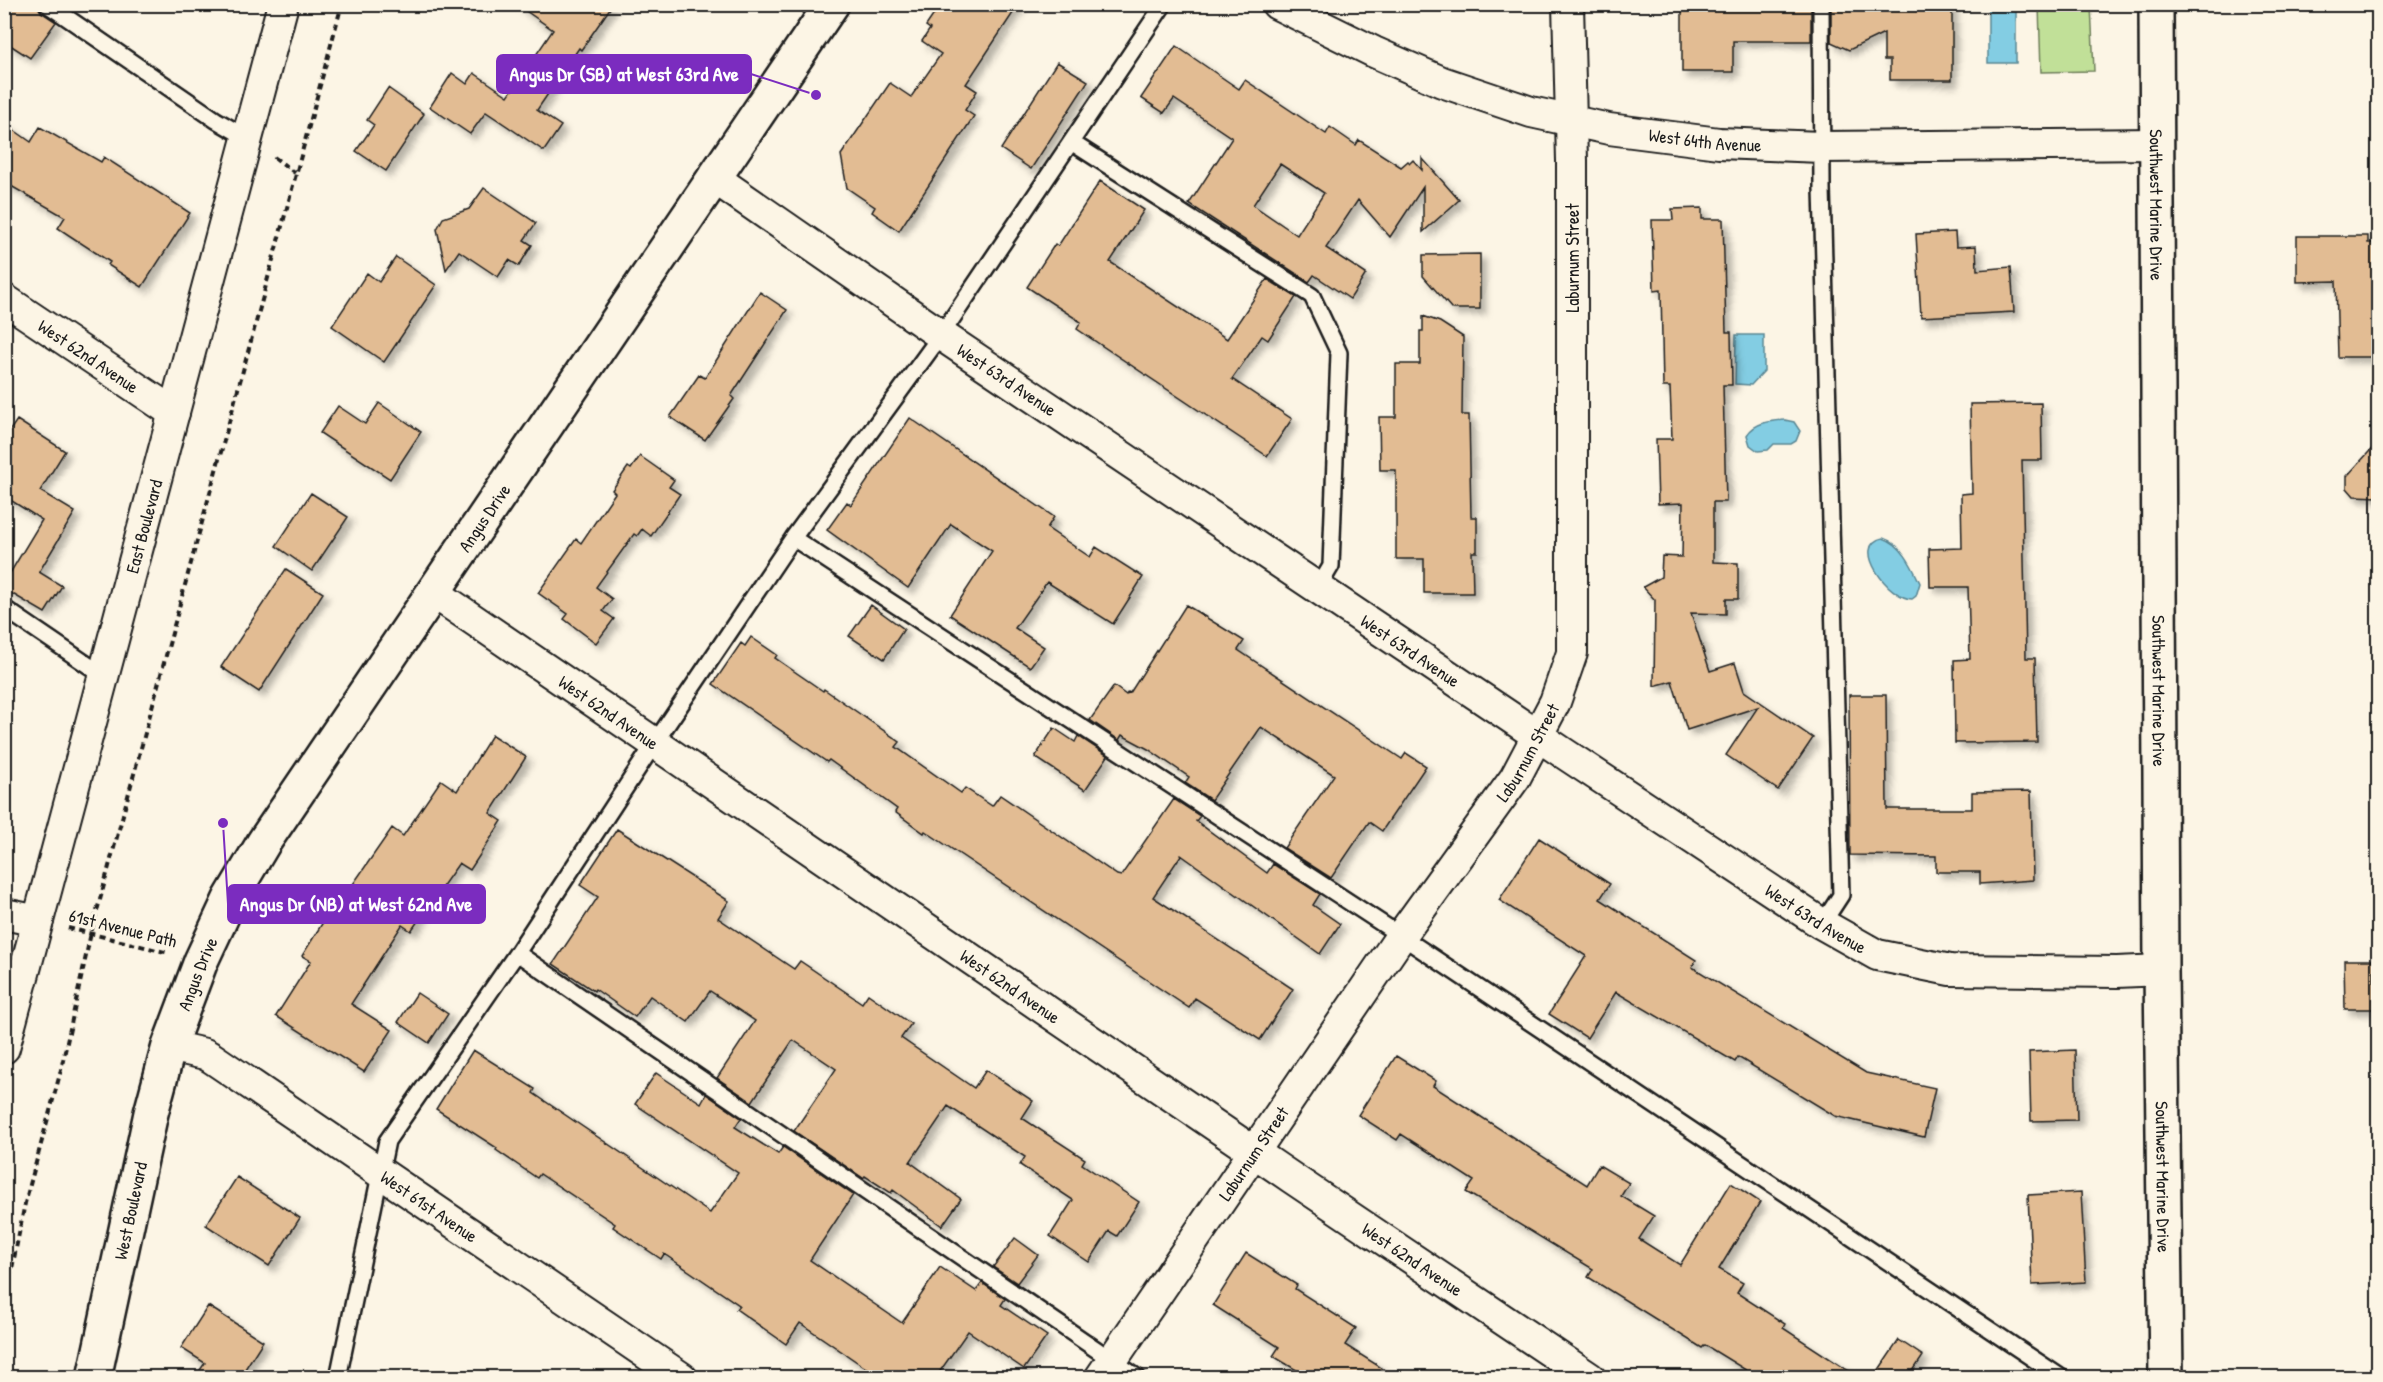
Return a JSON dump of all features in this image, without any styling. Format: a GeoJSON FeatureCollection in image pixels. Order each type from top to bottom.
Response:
{"type":"FeatureCollection","features":[{"type":"Feature","properties":{"kind":"street","name":"East Boulevard"},"geometry":{"type":"LineString","coordinates":[[4,1048],[283,4]]}},
{"type":"Feature","properties":{"kind":"street","name":"Angus Drive"},"geometry":{"type":"LineString","coordinates":[[169,1046],[201,961],[230,899],[264,842],[832,4]]}},
{"type":"Feature","properties":{"kind":"street","name":"West 64th Avenue"},"geometry":{"type":"LineString","coordinates":[[1277,4],[1374,52],[1442,82],[1531,112],[1609,129],[1719,143],[1821,147],[2158,144]]}},
{"type":"Feature","properties":{"kind":"street","name":"Laburnum Street"},"geometry":{"type":"LineString","coordinates":[[1106,1369],[1401,936],[1515,778],[1555,702],[1572,653],[1571,120],[1568,4]]}},
{"type":"Feature","properties":{"kind":"street","name":"Southwest Marine Drive"},"geometry":{"type":"LineString","coordinates":[[2156,4],[2161,970],[2166,1377]]}},
{"type":"Feature","properties":{"kind":"street","name":"West 63rd Avenue"},"geometry":{"type":"LineString","coordinates":[[713,177],[941,335],[1318,588],[1822,924],[1877,955],[1950,970],[2117,972],[2161,970]]}},
{"type":"Feature","properties":{"kind":"street","name":"West 62nd Avenue"},"geometry":{"type":"LineString","coordinates":[[4,299],[174,413]]}},
{"type":"Feature","properties":{"kind":"street","name":"West 62nd Avenue"},"geometry":{"type":"LineString","coordinates":[[433,592],[1253,1151],[1590,1377]]}},
{"type":"Feature","properties":{"kind":"street"},"geometry":{"type":"LineString","coordinates":[[4,914],[38,921]]}},
{"type":"Feature","properties":{"kind":"street","name":"West 61st Avenue"},"geometry":{"type":"LineString","coordinates":[[169,1046],[205,1054],[212,1058],[682,1377]]}},
{"type":"Feature","properties":{"kind":"street","name":"West Boulevard"},"geometry":{"type":"LineString","coordinates":[[94,1377],[151,1113],[169,1046]]}},
{"type":"Feature","properties":{"kind":"lane"},"geometry":{"type":"LineString","coordinates":[[46,4],[216,120],[247,138]]}},
{"type":"Feature","properties":{"kind":"lane"},"geometry":{"type":"LineString","coordinates":[[338,1377],[387,1141],[517,953],[793,538],[941,335],[1164,4]]}},
{"type":"Feature","properties":{"kind":"lane"},"geometry":{"type":"LineString","coordinates":[[1821,4],[1821,147],[1841,895],[1822,924]]}},
{"type":"Feature","properties":{"kind":"lane"},"geometry":{"type":"LineString","coordinates":[[1071,142],[1312,296],[1339,353],[1331,566],[1318,588]]}},
{"type":"Feature","properties":{"kind":"lane"},"geometry":{"type":"LineString","coordinates":[[793,538],[1401,936],[2062,1377]]}},
{"type":"Feature","properties":{"kind":"lane"},"geometry":{"type":"LineString","coordinates":[[4,608],[104,676]]}},
{"type":"Feature","properties":{"kind":"lane"},"geometry":{"type":"LineString","coordinates":[[517,953],[1106,1369],[1138,1377]]}},
{"type":"Feature","properties":{"kind":"path"},"geometry":{"type":"LineString","coordinates":[[4,1309],[25,1203],[60,1074],[91,933],[342,4]]}},
{"type":"Feature","properties":{"kind":"path","name":"61st Avenue Path"},"geometry":{"type":"LineString","coordinates":[[38,921],[201,961]]}},
{"type":"Feature","properties":{"kind":"green space"},"geometry":{"type":"Polygon","coordinates":[[[2039,5],[2091,5],[2094,71],[2041,72],[2039,5]]]}},
{"type":"Feature","properties":{"kind":"water"},"geometry":{"type":"Polygon","coordinates":[[[1988,5],[2016,5],[2016,63],[1988,63],[1988,5]]]}},
{"type":"Feature","properties":{"kind":"water"},"geometry":{"type":"Polygon","coordinates":[[[1736,335],[1764,335],[1764,371],[1751,385],[1735,384],[1736,335]]]}},
{"type":"Feature","properties":{"kind":"water"},"geometry":{"type":"Polygon","coordinates":[[[1785,420],[1794,422],[1800,431],[1796,441],[1791,444],[1774,444],[1768,450],[1758,451],[1750,445],[1747,435],[1754,427],[1785,420]]]}},
{"type":"Feature","properties":{"kind":"water"},"geometry":{"type":"Polygon","coordinates":[[[1883,538],[1901,550],[1917,576],[1920,583],[1916,596],[1912,599],[1903,597],[1893,590],[1876,571],[1870,550],[1874,543],[1883,538]]]}},
{"type":"Feature","properties":{"kind":"building"},"geometry":{"type":"Polygon","coordinates":[[[4,4],[37,4],[41,12],[56,22],[30,58],[4,41],[4,4]]]}},
{"type":"Feature","properties":{"kind":"building"},"geometry":{"type":"Polygon","coordinates":[[[516,4],[613,4],[581,50],[579,48],[537,110],[561,126],[544,151],[486,112],[470,134],[430,107],[452,73],[467,84],[474,73],[508,96],[553,30],[516,4]]]}},
{"type":"Feature","properties":{"kind":"building"},"geometry":{"type":"Polygon","coordinates":[[[941,4],[1019,4],[966,84],[977,91],[965,110],[974,116],[899,231],[872,212],[875,207],[847,188],[841,155],[890,83],[911,97],[941,54],[922,41],[930,29],[926,26],[941,4]]]}},
{"type":"Feature","properties":{"kind":"building"},"geometry":{"type":"Polygon","coordinates":[[[1682,4],[1811,4],[1811,41],[1733,41],[1733,72],[1682,72],[1682,4]]]}},
{"type":"Feature","properties":{"kind":"building"},"geometry":{"type":"Polygon","coordinates":[[[1831,4],[1952,4],[1952,80],[1890,80],[1890,60],[1884,60],[1884,33],[1849,50],[1831,42],[1831,4]]]}},
{"type":"Feature","properties":{"kind":"building"},"geometry":{"type":"Polygon","coordinates":[[[1176,46],[1239,89],[1245,80],[1326,134],[1330,127],[1356,145],[1359,140],[1401,167],[1413,160],[1422,170],[1422,158],[1459,200],[1423,232],[1423,187],[1390,237],[1358,200],[1326,248],[1366,274],[1350,299],[1314,275],[1309,282],[1189,204],[1232,138],[1174,99],[1164,113],[1141,98],[1176,46]],[[1280,164],[1253,205],[1297,235],[1324,193],[1280,164]]]}},
{"type":"Feature","properties":{"kind":"building"},"geometry":{"type":"Polygon","coordinates":[[[1057,62],[1088,81],[1031,169],[1001,149],[1057,62]]]}},
{"type":"Feature","properties":{"kind":"building"},"geometry":{"type":"Polygon","coordinates":[[[388,88],[424,114],[386,171],[356,151],[374,125],[367,120],[388,88]]]}},
{"type":"Feature","properties":{"kind":"building"},"geometry":{"type":"Polygon","coordinates":[[[4,123],[31,142],[40,127],[101,162],[104,157],[190,213],[142,287],[108,265],[110,262],[58,228],[65,217],[4,182],[4,123]]]}},
{"type":"Feature","properties":{"kind":"building"},"geometry":{"type":"Polygon","coordinates":[[[1100,181],[1144,210],[1110,262],[1227,339],[1267,279],[1296,297],[1268,340],[1262,336],[1232,379],[1292,419],[1267,456],[1077,329],[1081,322],[1027,287],[1055,244],[1058,246],[1100,181]]]}},
{"type":"Feature","properties":{"kind":"building"},"geometry":{"type":"Polygon","coordinates":[[[484,188],[536,223],[524,240],[532,245],[519,266],[509,260],[498,277],[459,251],[446,270],[437,229],[443,218],[469,209],[484,188]]]}},
{"type":"Feature","properties":{"kind":"building"},"geometry":{"type":"Polygon","coordinates":[[[1702,208],[1702,219],[1723,219],[1726,332],[1731,332],[1732,385],[1723,385],[1726,502],[1713,502],[1713,562],[1738,563],[1738,599],[1726,599],[1726,614],[1691,613],[1710,671],[1735,663],[1744,691],[1813,738],[1778,790],[1726,755],[1758,707],[1687,730],[1672,681],[1654,686],[1655,600],[1643,587],[1661,577],[1662,556],[1682,557],[1683,503],[1658,504],[1656,439],[1672,439],[1670,387],[1663,387],[1661,290],[1654,291],[1652,220],[1673,220],[1672,209],[1702,208]]]}},
{"type":"Feature","properties":{"kind":"building"},"geometry":{"type":"Polygon","coordinates":[[[1955,232],[1956,247],[1976,246],[1977,270],[2011,267],[2014,312],[1921,317],[1916,234],[1955,232]]]}},
{"type":"Feature","properties":{"kind":"building"},"geometry":{"type":"Polygon","coordinates":[[[2297,236],[2368,236],[2368,243],[2379,243],[2379,357],[2338,357],[2336,281],[2297,282],[2297,236]]]}},
{"type":"Feature","properties":{"kind":"building"},"geometry":{"type":"Polygon","coordinates":[[[1480,254],[1480,309],[1452,309],[1423,276],[1423,255],[1480,254]]]}},
{"type":"Feature","properties":{"kind":"building"},"geometry":{"type":"Polygon","coordinates":[[[396,257],[436,285],[384,362],[332,326],[367,273],[379,282],[396,257]]]}},
{"type":"Feature","properties":{"kind":"building"},"geometry":{"type":"Polygon","coordinates":[[[760,292],[787,310],[731,396],[734,399],[705,440],[670,417],[699,375],[705,378],[760,292]]]}},
{"type":"Feature","properties":{"kind":"building"},"geometry":{"type":"Polygon","coordinates":[[[1423,316],[1440,322],[1463,337],[1462,415],[1469,415],[1471,517],[1477,517],[1477,552],[1472,552],[1473,593],[1424,593],[1424,559],[1396,559],[1396,470],[1380,470],[1379,417],[1396,417],[1396,364],[1420,364],[1420,331],[1423,331],[1423,316]]]}},
{"type":"Feature","properties":{"kind":"building"},"geometry":{"type":"Polygon","coordinates":[[[379,403],[421,432],[390,479],[320,433],[338,406],[365,424],[379,403]]]}},
{"type":"Feature","properties":{"kind":"building"},"geometry":{"type":"Polygon","coordinates":[[[2041,403],[2042,460],[2022,460],[2026,658],[2035,658],[2037,742],[1955,743],[1954,660],[1970,659],[1968,587],[1930,587],[1929,549],[1962,548],[1961,494],[1972,493],[1970,404],[2041,403]]]}},
{"type":"Feature","properties":{"kind":"building"},"geometry":{"type":"Polygon","coordinates":[[[910,418],[1054,517],[1047,528],[1090,557],[1096,547],[1143,577],[1113,624],[1047,582],[1015,628],[1044,647],[1030,667],[950,615],[992,551],[951,524],[908,588],[827,530],[847,502],[851,505],[910,418]]]}},
{"type":"Feature","properties":{"kind":"building"},"geometry":{"type":"Polygon","coordinates":[[[17,420],[65,451],[40,491],[75,512],[39,572],[62,586],[45,613],[4,589],[4,583],[42,520],[4,496],[4,439],[17,420]]]}},
{"type":"Feature","properties":{"kind":"building"},"geometry":{"type":"Polygon","coordinates":[[[2379,441],[2379,497],[2354,496],[2347,488],[2347,476],[2379,441]]]}},
{"type":"Feature","properties":{"kind":"building"},"geometry":{"type":"Polygon","coordinates":[[[640,456],[674,480],[669,487],[680,494],[651,536],[642,529],[637,536],[634,534],[596,587],[612,599],[603,611],[614,619],[596,643],[564,619],[568,614],[538,593],[576,539],[581,543],[615,493],[612,490],[628,467],[631,469],[640,456]]]}},
{"type":"Feature","properties":{"kind":"building"},"geometry":{"type":"Polygon","coordinates":[[[311,493],[348,517],[312,571],[276,546],[311,493]]]}},
{"type":"Feature","properties":{"kind":"building"},"geometry":{"type":"Polygon","coordinates":[[[286,569],[323,593],[259,692],[221,667],[286,569]]]}},
{"type":"Feature","properties":{"kind":"building"},"geometry":{"type":"Polygon","coordinates":[[[871,605],[904,629],[884,659],[849,636],[871,605]]]}},
{"type":"Feature","properties":{"kind":"building"},"geometry":{"type":"Polygon","coordinates":[[[1186,605],[1244,641],[1238,650],[1402,759],[1406,753],[1426,766],[1382,831],[1369,822],[1331,878],[1284,848],[1334,775],[1261,727],[1211,800],[1185,783],[1189,777],[1148,749],[1122,735],[1119,740],[1090,720],[1114,686],[1126,695],[1130,693],[1186,605]]]}},
{"type":"Feature","properties":{"kind":"building"},"geometry":{"type":"Polygon","coordinates":[[[751,637],[777,655],[775,658],[900,742],[896,747],[961,793],[965,788],[992,806],[1000,795],[1117,875],[1121,876],[1174,799],[1200,816],[1196,821],[1267,873],[1273,864],[1320,894],[1313,905],[1340,924],[1320,954],[1181,855],[1153,897],[1293,989],[1260,1040],[1195,998],[1189,1008],[925,831],[924,833],[895,812],[897,809],[829,760],[827,762],[713,684],[741,643],[745,646],[751,637]]]}},
{"type":"Feature","properties":{"kind":"building"},"geometry":{"type":"Polygon","coordinates":[[[1849,695],[1886,695],[1887,809],[1972,809],[1972,792],[2031,791],[2033,880],[1980,884],[1980,872],[1936,872],[1936,856],[1850,855],[1849,695]]]}},
{"type":"Feature","properties":{"kind":"building"},"geometry":{"type":"Polygon","coordinates":[[[1054,728],[1075,742],[1078,736],[1108,756],[1085,790],[1035,757],[1054,728]]]}},
{"type":"Feature","properties":{"kind":"building"},"geometry":{"type":"Polygon","coordinates":[[[492,735],[526,757],[490,813],[502,821],[470,870],[459,863],[411,931],[402,925],[351,1004],[392,1030],[364,1072],[276,1016],[311,961],[302,956],[336,901],[340,903],[392,828],[403,836],[441,780],[457,791],[492,735]]]}},
{"type":"Feature","properties":{"kind":"building"},"geometry":{"type":"Polygon","coordinates":[[[617,829],[729,901],[718,918],[794,969],[800,961],[862,1003],[868,994],[911,1024],[901,1038],[974,1088],[986,1070],[1033,1101],[1022,1118],[1085,1159],[1082,1164],[1139,1202],[1117,1236],[1109,1231],[1089,1262],[1050,1236],[1073,1200],[1020,1165],[1025,1157],[948,1106],[910,1162],[961,1199],[942,1226],[893,1190],[891,1193],[865,1176],[863,1178],[794,1131],[836,1069],[793,1040],[752,1102],[717,1078],[755,1021],[710,991],[688,1022],[650,996],[635,1017],[595,989],[594,991],[553,964],[598,897],[580,885],[617,829]]]}},
{"type":"Feature","properties":{"kind":"building"},"geometry":{"type":"Polygon","coordinates":[[[1539,838],[1610,884],[1600,899],[1696,960],[1692,967],[1866,1073],[1935,1088],[1924,1137],[1835,1116],[1738,1057],[1735,1062],[1616,992],[1587,1038],[1549,1014],[1586,956],[1499,900],[1539,838]]]}},
{"type":"Feature","properties":{"kind":"building"},"geometry":{"type":"Polygon","coordinates":[[[2344,960],[2374,960],[2374,1009],[2345,1009],[2344,960]]]}},
{"type":"Feature","properties":{"kind":"building"},"geometry":{"type":"Polygon","coordinates":[[[417,993],[448,1014],[429,1043],[398,1022],[417,993]]]}},
{"type":"Feature","properties":{"kind":"building"},"geometry":{"type":"Polygon","coordinates":[[[473,1050],[535,1089],[533,1093],[710,1213],[738,1173],[635,1104],[656,1073],[701,1103],[706,1094],[741,1118],[735,1127],[778,1154],[783,1147],[853,1195],[810,1260],[902,1323],[940,1267],[976,1291],[982,1283],[1005,1299],[1001,1305],[1047,1336],[1024,1369],[968,1331],[936,1377],[879,1377],[800,1323],[786,1344],[736,1309],[739,1305],[664,1254],[661,1259],[613,1227],[615,1224],[540,1174],[537,1178],[496,1150],[497,1148],[436,1109],[473,1050]]]}},
{"type":"Feature","properties":{"kind":"building"},"geometry":{"type":"Polygon","coordinates":[[[2075,1050],[2077,1120],[2031,1121],[2029,1052],[2075,1050]]]}},
{"type":"Feature","properties":{"kind":"building"},"geometry":{"type":"Polygon","coordinates":[[[1396,1056],[1436,1081],[1433,1086],[1587,1185],[1599,1165],[1629,1183],[1621,1196],[1654,1216],[1639,1239],[1680,1265],[1731,1183],[1760,1202],[1719,1269],[1743,1283],[1737,1293],[1785,1324],[1783,1328],[1858,1377],[1757,1377],[1705,1345],[1702,1348],[1588,1277],[1593,1269],[1466,1192],[1474,1181],[1401,1134],[1397,1140],[1358,1115],[1396,1056]]]}},
{"type":"Feature","properties":{"kind":"building"},"geometry":{"type":"Polygon","coordinates":[[[237,1177],[300,1218],[269,1266],[206,1225],[237,1177]]]}},
{"type":"Feature","properties":{"kind":"building"},"geometry":{"type":"Polygon","coordinates":[[[2081,1192],[2086,1282],[2032,1285],[2028,1195],[2081,1192]]]}},
{"type":"Feature","properties":{"kind":"building"},"geometry":{"type":"Polygon","coordinates":[[[1015,1238],[1038,1255],[1017,1283],[993,1267],[1015,1238]]]}},
{"type":"Feature","properties":{"kind":"building"},"geometry":{"type":"Polygon","coordinates":[[[1246,1253],[1297,1285],[1295,1289],[1356,1328],[1345,1345],[1396,1377],[1308,1377],[1273,1356],[1279,1347],[1213,1305],[1246,1253]]]}},
{"type":"Feature","properties":{"kind":"building"},"geometry":{"type":"Polygon","coordinates":[[[208,1306],[263,1341],[240,1377],[195,1377],[205,1363],[181,1348],[208,1306]]]}},
{"type":"Feature","properties":{"kind":"building"},"geometry":{"type":"Polygon","coordinates":[[[1899,1340],[1923,1356],[1909,1377],[1874,1377],[1899,1340]]]}},
{"type":"Feature","properties":{"kind":"place","name":"Angus Dr (SB) at West 63rd Ave"},"geometry":{"type":"Point","coordinates":[816,95]}},
{"type":"Feature","properties":{"kind":"place","name":"Angus Dr (NB) at West 62nd Ave"},"geometry":{"type":"Point","coordinates":[223,823]}}]}
